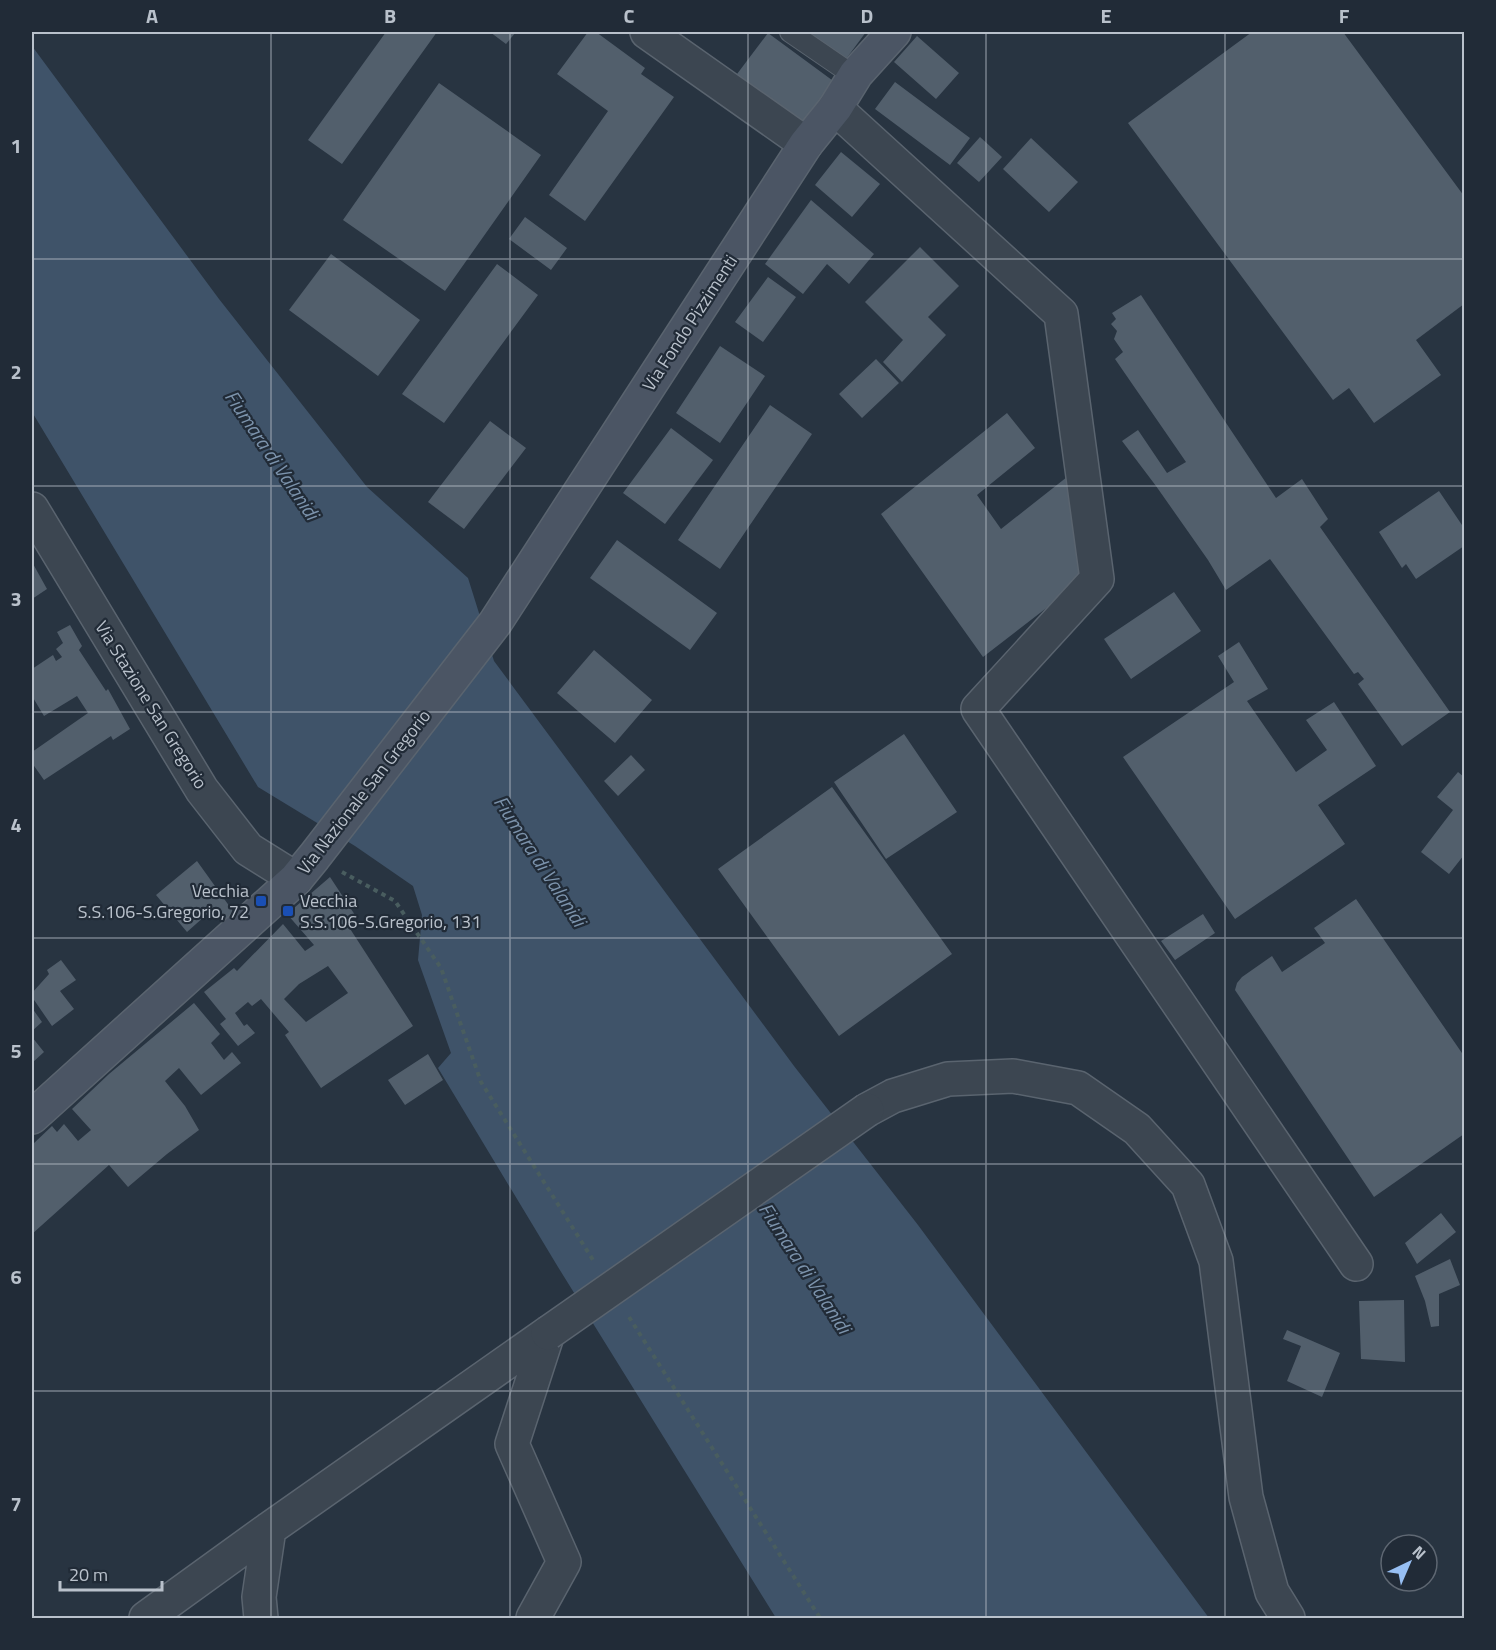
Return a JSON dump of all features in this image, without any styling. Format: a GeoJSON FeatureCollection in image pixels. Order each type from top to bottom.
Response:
{"type":"FeatureCollection","features":[{"type":"Feature","properties":{"kind":"street"},"geometry":{"type":"LineString","coordinates":[[647,32],[806,144]]}},
{"type":"Feature","properties":{"kind":"street","name":"Via Fondo Pizzimenti"},"geometry":{"type":"LineString","coordinates":[[495,623],[806,144],[835,108],[856,74],[894,32]]}},
{"type":"Feature","properties":{"kind":"street"},"geometry":{"type":"LineString","coordinates":[[835,108],[1062,315],[1097,579],[978,709],[1356,1264]]}},
{"type":"Feature","properties":{"kind":"street","name":"Via Stazione San Gregorio"},"geometry":{"type":"LineString","coordinates":[[32,509],[202,790],[248,849],[310,861]]}},
{"type":"Feature","properties":{"kind":"street","name":"Via Nazionale San Gregorio"},"geometry":{"type":"LineString","coordinates":[[32,1117],[310,861],[495,623]]}},
{"type":"Feature","properties":{"kind":"street"},"geometry":{"type":"LineString","coordinates":[[146,1618],[268,1529],[867,1110],[893,1096],[948,1079],[1013,1076],[1078,1088],[1137,1129],[1188,1185],[1216,1261],[1246,1497],[1272,1592],[1288,1618]]}},
{"type":"Feature","properties":{"kind":"street"},"geometry":{"type":"LineString","coordinates":[[533,1618],[564,1562],[512,1444],[548,1333]]}},
{"type":"Feature","properties":{"kind":"street"},"geometry":{"type":"LineString","coordinates":[[261,1618],[259,1597],[268,1529]]}},
{"type":"Feature","properties":{"kind":"lane"},"geometry":{"type":"LineString","coordinates":[[790,32],[844,69],[856,74]]}},
{"type":"Feature","properties":{"kind":"path"},"geometry":{"type":"LineString","coordinates":[[310,861],[395,901],[420,938]]}},
{"type":"Feature","properties":{"kind":"water","name":"Fiumara di Valanidi"},"geometry":{"type":"Polygon","coordinates":[[[32,46],[219,299],[367,487],[468,578],[494,661],[794,1066],[918,1225],[1209,1618],[776,1618],[558,1267],[438,1068],[451,1053],[418,960],[422,915],[413,886],[355,846],[258,787],[32,412],[32,46]]]}},
{"type":"Feature","properties":{"kind":"building"},"geometry":{"type":"Polygon","coordinates":[[[386,32],[437,32],[342,164],[308,140],[386,32]]]}},
{"type":"Feature","properties":{"kind":"building"},"geometry":{"type":"Polygon","coordinates":[[[490,32],[516,32],[506,44],[490,32]]]}},
{"type":"Feature","properties":{"kind":"building"},"geometry":{"type":"Polygon","coordinates":[[[588,32],[596,32],[645,68],[641,74],[674,97],[585,221],[549,195],[608,111],[557,74],[588,32]]]}},
{"type":"Feature","properties":{"kind":"building"},"geometry":{"type":"Polygon","coordinates":[[[807,32],[866,32],[846,59],[807,32]]]}},
{"type":"Feature","properties":{"kind":"building"},"geometry":{"type":"Polygon","coordinates":[[[1252,32],[1343,32],[1464,196],[1464,304],[1416,340],[1441,375],[1374,423],[1349,388],[1333,400],[1128,123],[1252,32]]]}},
{"type":"Feature","properties":{"kind":"building"},"geometry":{"type":"Polygon","coordinates":[[[768,33],[836,83],[803,128],[734,78],[768,33]]]}},
{"type":"Feature","properties":{"kind":"building"},"geometry":{"type":"Polygon","coordinates":[[[917,36],[959,73],[936,99],[894,62],[917,36]]]}},
{"type":"Feature","properties":{"kind":"building"},"geometry":{"type":"Polygon","coordinates":[[[895,82],[970,138],[950,165],[875,109],[895,82]]]}},
{"type":"Feature","properties":{"kind":"building"},"geometry":{"type":"Polygon","coordinates":[[[439,83],[541,155],[445,291],[343,220],[439,83]]]}},
{"type":"Feature","properties":{"kind":"building"},"geometry":{"type":"Polygon","coordinates":[[[980,137],[1002,157],[979,182],[957,163],[980,137]]]}},
{"type":"Feature","properties":{"kind":"building"},"geometry":{"type":"Polygon","coordinates":[[[1031,138],[1078,182],[1049,212],[1003,169],[1031,138]]]}},
{"type":"Feature","properties":{"kind":"building"},"geometry":{"type":"Polygon","coordinates":[[[841,152],[880,184],[852,217],[815,185],[841,152]]]}},
{"type":"Feature","properties":{"kind":"building"},"geometry":{"type":"Polygon","coordinates":[[[811,200],[874,254],[849,284],[827,264],[803,294],[765,264],[811,200]]]}},
{"type":"Feature","properties":{"kind":"building"},"geometry":{"type":"Polygon","coordinates":[[[525,217],[567,248],[551,270],[509,239],[525,217]]]}},
{"type":"Feature","properties":{"kind":"building"},"geometry":{"type":"Polygon","coordinates":[[[920,247],[959,286],[928,317],[946,335],[902,382],[883,362],[903,340],[865,302],[920,247]]]}},
{"type":"Feature","properties":{"kind":"building"},"geometry":{"type":"Polygon","coordinates":[[[331,254],[420,320],[378,376],[289,310],[331,254]]]}},
{"type":"Feature","properties":{"kind":"building"},"geometry":{"type":"Polygon","coordinates":[[[497,264],[538,295],[444,423],[402,394],[497,264]]]}},
{"type":"Feature","properties":{"kind":"building"},"geometry":{"type":"Polygon","coordinates":[[[768,277],[796,297],[763,342],[735,322],[768,277]]]}},
{"type":"Feature","properties":{"kind":"building"},"geometry":{"type":"Polygon","coordinates":[[[1141,295],[1276,498],[1302,479],[1328,519],[1320,527],[1450,712],[1402,746],[1358,684],[1364,679],[1358,672],[1354,674],[1270,559],[1226,590],[1208,560],[1122,441],[1138,430],[1167,473],[1186,462],[1115,359],[1123,352],[1114,339],[1117,331],[1111,324],[1116,319],[1112,313],[1141,295]]]}},
{"type":"Feature","properties":{"kind":"building"},"geometry":{"type":"Polygon","coordinates":[[[720,346],[765,376],[720,443],[676,413],[720,346]]]}},
{"type":"Feature","properties":{"kind":"building"},"geometry":{"type":"Polygon","coordinates":[[[876,359],[899,383],[862,418],[839,394],[876,359]]]}},
{"type":"Feature","properties":{"kind":"building"},"geometry":{"type":"Polygon","coordinates":[[[770,405],[812,434],[720,569],[678,540],[770,405]]]}},
{"type":"Feature","properties":{"kind":"building"},"geometry":{"type":"Polygon","coordinates":[[[1007,413],[1035,448],[977,495],[1001,529],[1067,477],[1084,579],[983,657],[881,514],[1007,413]]]}},
{"type":"Feature","properties":{"kind":"building"},"geometry":{"type":"Polygon","coordinates":[[[490,421],[526,448],[464,529],[428,502],[490,421]]]}},
{"type":"Feature","properties":{"kind":"building"},"geometry":{"type":"Polygon","coordinates":[[[671,428],[713,460],[665,524],[623,493],[671,428]]]}},
{"type":"Feature","properties":{"kind":"building"},"geometry":{"type":"Polygon","coordinates":[[[1439,491],[1464,528],[1464,546],[1416,579],[1406,564],[1402,568],[1379,532],[1439,491]]]}},
{"type":"Feature","properties":{"kind":"building"},"geometry":{"type":"Polygon","coordinates":[[[617,540],[717,613],[690,650],[590,578],[617,540]]]}},
{"type":"Feature","properties":{"kind":"building"},"geometry":{"type":"Polygon","coordinates":[[[32,562],[47,589],[32,599],[32,562]]]}},
{"type":"Feature","properties":{"kind":"building"},"geometry":{"type":"Polygon","coordinates":[[[1174,592],[1201,631],[1131,679],[1104,639],[1174,592]]]}},
{"type":"Feature","properties":{"kind":"building"},"geometry":{"type":"Polygon","coordinates":[[[70,625],[82,646],[79,650],[106,691],[108,689],[130,729],[113,740],[111,736],[44,780],[32,763],[32,752],[88,713],[77,696],[44,716],[32,696],[32,669],[53,655],[56,661],[62,657],[56,649],[63,643],[57,632],[70,625]]]}},
{"type":"Feature","properties":{"kind":"building"},"geometry":{"type":"Polygon","coordinates":[[[1239,642],[1268,689],[1247,701],[1296,772],[1327,750],[1306,720],[1334,702],[1376,766],[1318,805],[1345,844],[1235,919],[1123,757],[1234,682],[1218,656],[1239,642]]]}},
{"type":"Feature","properties":{"kind":"building"},"geometry":{"type":"Polygon","coordinates":[[[594,650],[652,700],[615,743],[557,693],[594,650]]]}},
{"type":"Feature","properties":{"kind":"building"},"geometry":{"type":"Polygon","coordinates":[[[904,734],[957,812],[886,859],[834,782],[904,734]]]}},
{"type":"Feature","properties":{"kind":"building"},"geometry":{"type":"Polygon","coordinates":[[[631,755],[645,770],[618,796],[604,781],[631,755]]]}},
{"type":"Feature","properties":{"kind":"building"},"geometry":{"type":"Polygon","coordinates":[[[1458,772],[1464,777],[1464,855],[1449,874],[1421,852],[1453,810],[1437,797],[1458,772]]]}},
{"type":"Feature","properties":{"kind":"building"},"geometry":{"type":"Polygon","coordinates":[[[832,787],[952,954],[839,1036],[718,869],[832,787]]]}},
{"type":"Feature","properties":{"kind":"building"},"geometry":{"type":"Polygon","coordinates":[[[197,861],[235,914],[225,923],[214,908],[187,932],[156,895],[197,861]]]}},
{"type":"Feature","properties":{"kind":"building"},"geometry":{"type":"Polygon","coordinates":[[[330,877],[355,915],[345,921],[413,1026],[321,1088],[285,1035],[289,1032],[261,999],[252,1006],[248,1002],[235,1013],[244,1026],[247,1024],[255,1033],[238,1046],[220,1024],[226,1019],[204,992],[234,968],[237,971],[283,924],[305,951],[314,945],[287,914],[330,877]],[[328,966],[299,984],[284,999],[306,1022],[348,993],[328,966]]]}},
{"type":"Feature","properties":{"kind":"building"},"geometry":{"type":"Polygon","coordinates":[[[1356,899],[1464,1056],[1464,1134],[1374,1197],[1235,990],[1242,977],[1272,956],[1282,972],[1325,943],[1314,928],[1356,899]]]}},
{"type":"Feature","properties":{"kind":"building"},"geometry":{"type":"Polygon","coordinates":[[[1203,914],[1215,933],[1175,960],[1161,941],[1203,914]]]}},
{"type":"Feature","properties":{"kind":"building"},"geometry":{"type":"Polygon","coordinates":[[[61,960],[76,980],[60,991],[74,1009],[52,1026],[32,997],[32,993],[49,974],[47,970],[61,960]]]}},
{"type":"Feature","properties":{"kind":"building"},"geometry":{"type":"Polygon","coordinates":[[[194,1003],[220,1034],[211,1043],[224,1060],[232,1052],[241,1063],[201,1095],[179,1068],[165,1081],[185,1106],[199,1130],[128,1187],[109,1165],[32,1234],[32,1145],[52,1126],[57,1132],[64,1124],[78,1141],[91,1130],[72,1109],[109,1074],[194,1003]]]}},
{"type":"Feature","properties":{"kind":"building"},"geometry":{"type":"Polygon","coordinates":[[[32,1008],[42,1022],[32,1031],[32,1008]]]}},
{"type":"Feature","properties":{"kind":"building"},"geometry":{"type":"Polygon","coordinates":[[[32,1037],[44,1052],[32,1063],[32,1037]]]}},
{"type":"Feature","properties":{"kind":"building"},"geometry":{"type":"Polygon","coordinates":[[[428,1054],[443,1080],[405,1105],[388,1080],[428,1054]]]}},
{"type":"Feature","properties":{"kind":"building"},"geometry":{"type":"Polygon","coordinates":[[[1441,1213],[1456,1232],[1417,1264],[1405,1243],[1441,1213]]]}},
{"type":"Feature","properties":{"kind":"building"},"geometry":{"type":"Polygon","coordinates":[[[1450,1259],[1460,1285],[1439,1294],[1439,1326],[1431,1327],[1425,1301],[1415,1276],[1450,1259]]]}},
{"type":"Feature","properties":{"kind":"building"},"geometry":{"type":"Polygon","coordinates":[[[1404,1300],[1405,1362],[1361,1359],[1359,1301],[1404,1300]]]}},
{"type":"Feature","properties":{"kind":"building"},"geometry":{"type":"Polygon","coordinates":[[[1287,1330],[1340,1353],[1322,1397],[1287,1381],[1301,1346],[1283,1339],[1287,1330]]]}},
{"type":"Feature","properties":{"kind":"place","name":"Vecchia S.S.106-S.Gregorio, 72"},"geometry":{"type":"Point","coordinates":[261,901]}},
{"type":"Feature","properties":{"kind":"place","name":"Vecchia S.S.106-S.Gregorio, 131"},"geometry":{"type":"Point","coordinates":[288,911]}}]}
